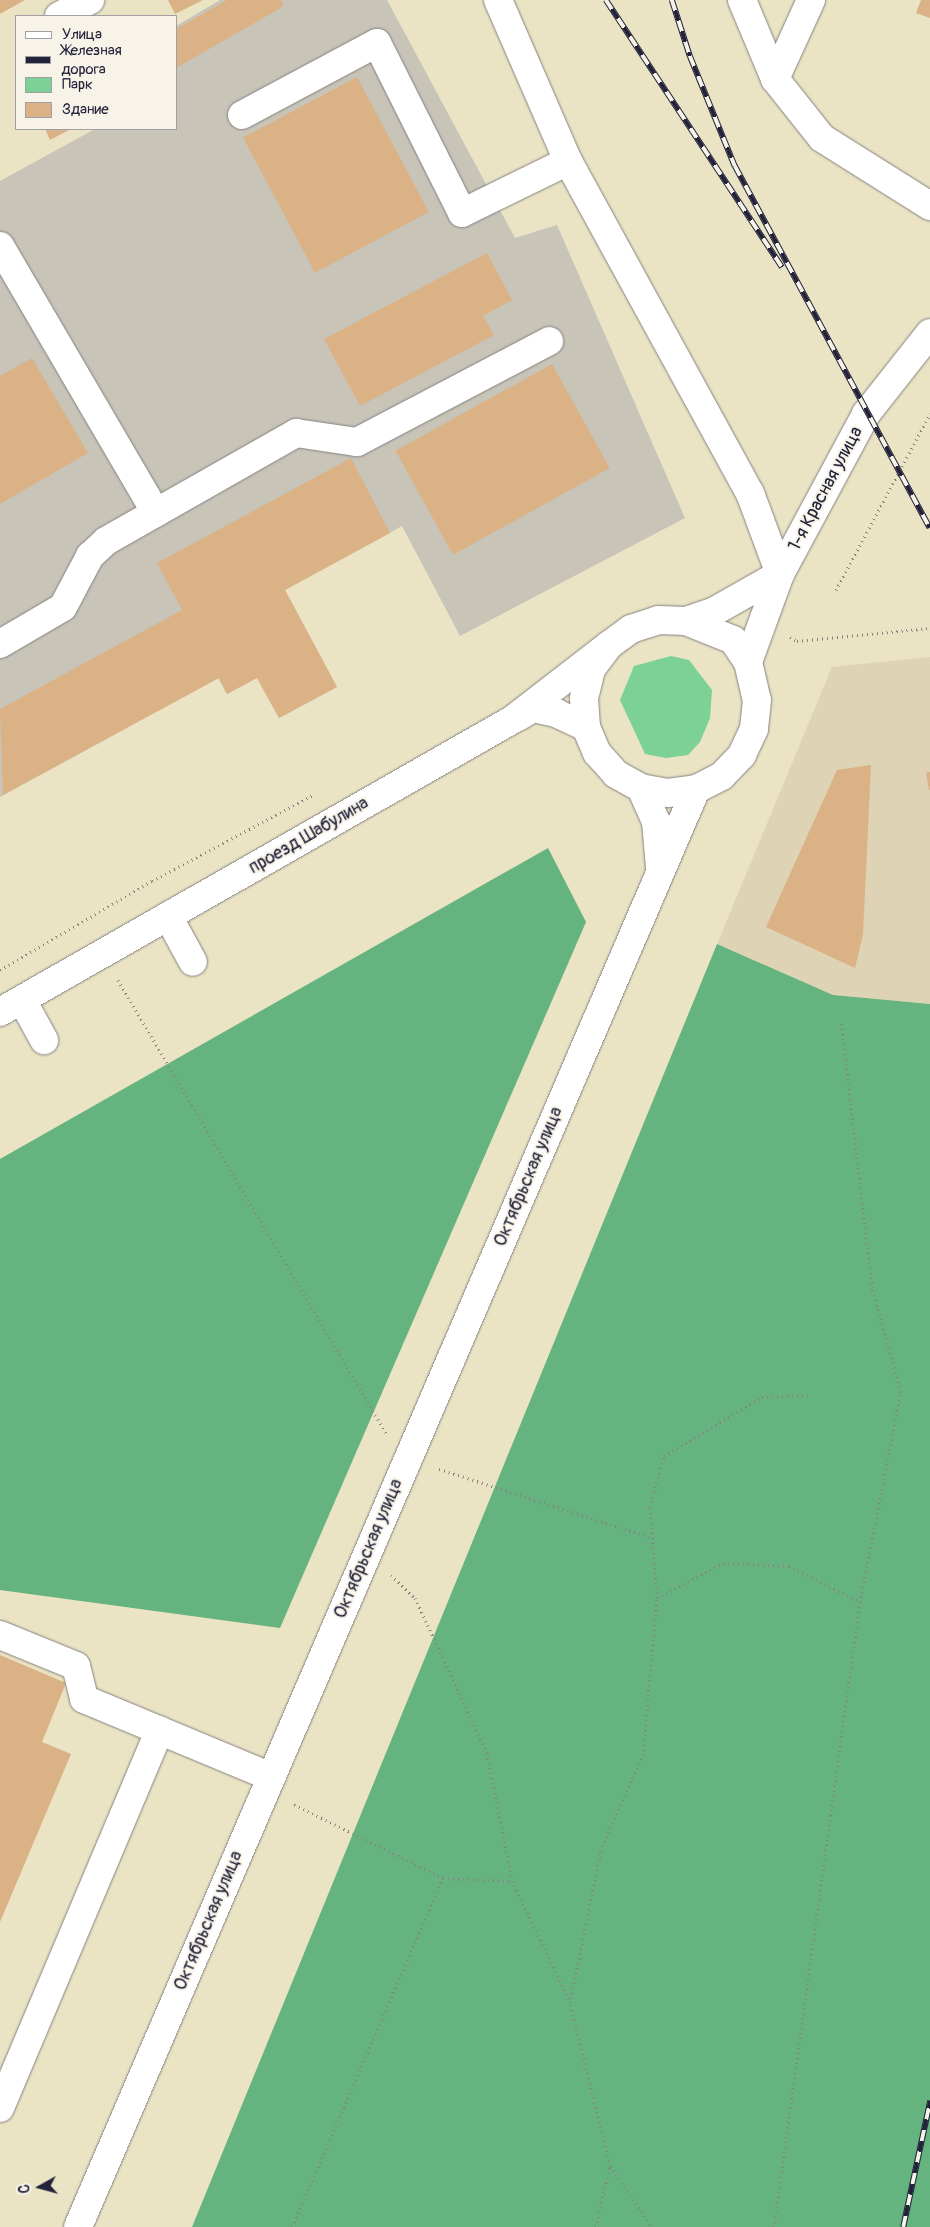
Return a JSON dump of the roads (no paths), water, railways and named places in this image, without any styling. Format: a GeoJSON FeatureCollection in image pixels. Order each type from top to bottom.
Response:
{"type":"FeatureCollection","features":[{"type":"Feature","properties":{"kind":"street"},"geometry":{"type":"LineString","coordinates":[[60,15],[90,0]]}},
{"type":"Feature","properties":{"kind":"street"},"geometry":{"type":"LineString","coordinates":[[498,0],[568,161],[750,493],[780,574]]}},
{"type":"Feature","properties":{"kind":"street"},"geometry":{"type":"LineString","coordinates":[[742,0],[775,79],[822,138],[930,206]]}},
{"type":"Feature","properties":{"kind":"street"},"geometry":{"type":"LineString","coordinates":[[775,79],[811,0]]}},
{"type":"Feature","properties":{"kind":"street"},"geometry":{"type":"LineString","coordinates":[[242,115],[377,44],[462,213],[568,161]]}},
{"type":"Feature","properties":{"kind":"street"},"geometry":{"type":"LineString","coordinates":[[0,246],[156,513]]}},
{"type":"Feature","properties":{"kind":"street","name":"1-я Красная улица"},"geometry":{"type":"LineString","coordinates":[[748,662],[761,620],[780,574],[866,414],[930,333]]}},
{"type":"Feature","properties":{"kind":"street"},"geometry":{"type":"LineString","coordinates":[[0,644],[63,607],[90,556],[106,540],[296,433],[357,442],[550,341]]}},
{"type":"Feature","properties":{"kind":"street","name":"проезд Шабулина"},"geometry":{"type":"LineString","coordinates":[[11,1006],[101,952],[168,916],[512,720],[631,628],[658,620],[686,620],[715,611],[780,574]]}},
{"type":"Feature","properties":{"kind":"street","name":"проезд Шабулина"},"geometry":{"type":"LineString","coordinates":[[609,645],[592,669],[584,698],[586,727],[597,753],[616,774],[641,788],[668,793],[696,789],[722,776],[742,755],[754,729],[757,700],[748,662],[733,640],[686,620]]}},
{"type":"Feature","properties":{"kind":"street"},"geometry":{"type":"LineString","coordinates":[[512,720],[533,708],[556,713],[586,727]]}},
{"type":"Feature","properties":{"kind":"street","name":"Октябрьская улица"},"geometry":{"type":"LineString","coordinates":[[641,788],[656,821],[661,872]]}},
{"type":"Feature","properties":{"kind":"street","name":"Октябрьская улица"},"geometry":{"type":"LineString","coordinates":[[78,2227],[696,789]]}},
{"type":"Feature","properties":{"kind":"street"},"geometry":{"type":"LineString","coordinates":[[168,916],[194,962]]}},
{"type":"Feature","properties":{"kind":"street"},"geometry":{"type":"LineString","coordinates":[[11,1006],[44,1040]]}},
{"type":"Feature","properties":{"kind":"street"},"geometry":{"type":"LineString","coordinates":[[0,1635],[76,1666],[84,1699],[160,1730],[268,1784]]}},
{"type":"Feature","properties":{"kind":"street"},"geometry":{"type":"LineString","coordinates":[[0,2108],[160,1730]]}},
{"type":"Feature","properties":{"kind":"railway"},"geometry":{"type":"LineString","coordinates":[[606,0],[782,267]]}},
{"type":"Feature","properties":{"kind":"railway"},"geometry":{"type":"LineString","coordinates":[[672,0],[690,56],[735,166],[930,528]]}},
{"type":"Feature","properties":{"kind":"railway"},"geometry":{"type":"LineString","coordinates":[[903,2227],[930,2101]]}}]}
